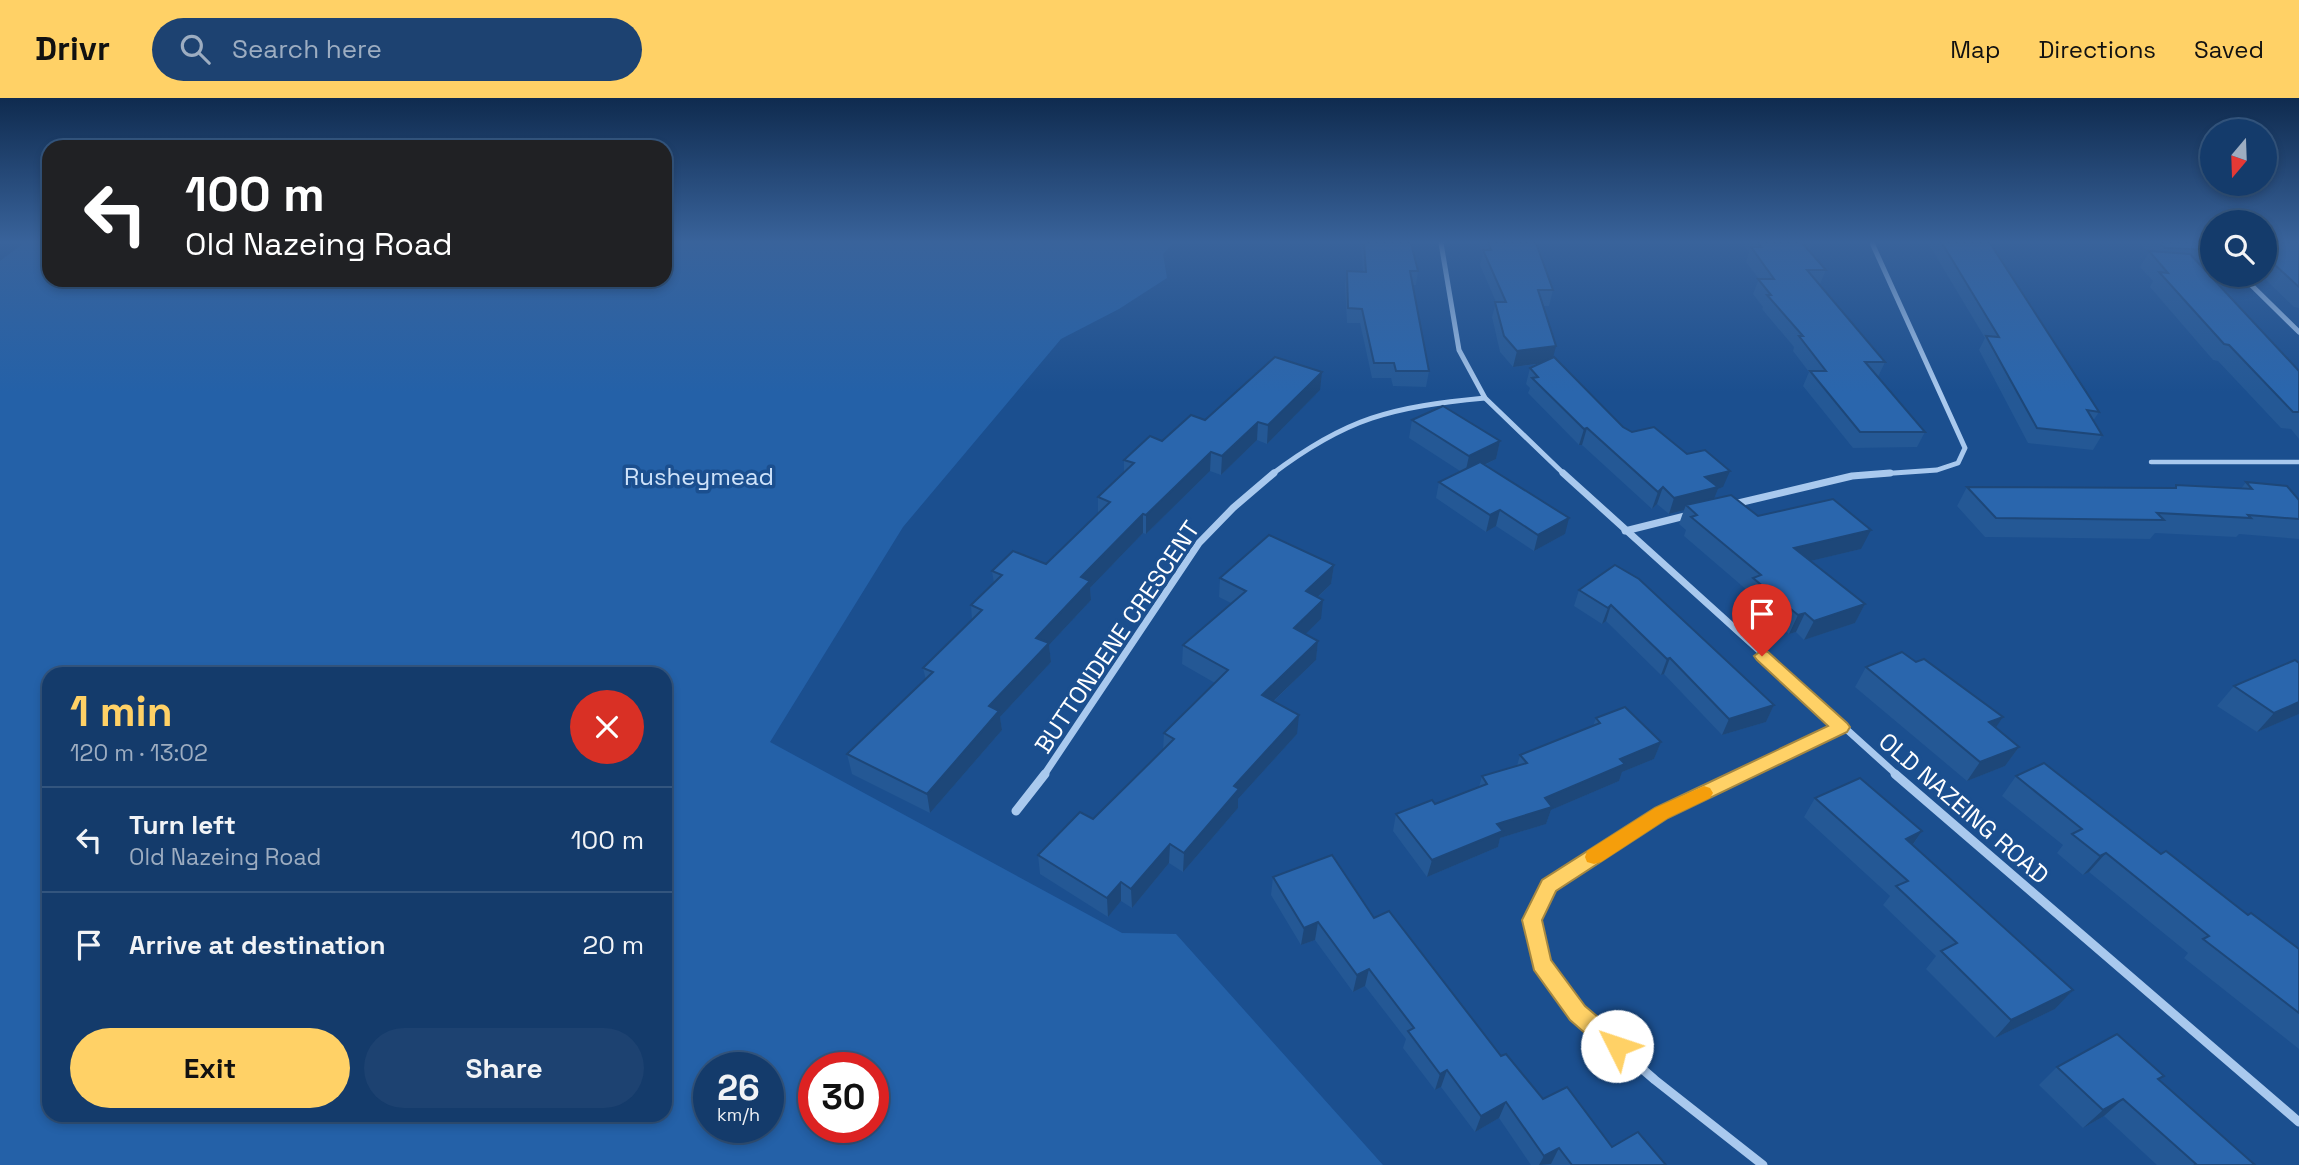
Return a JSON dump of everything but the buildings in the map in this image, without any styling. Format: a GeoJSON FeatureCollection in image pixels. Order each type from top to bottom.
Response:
{"type":"FeatureCollection","features":[{"type":"Feature","properties":{"kind":"street","name":"OLD NAZEING ROAD"},"geometry":{"type":"LineString","coordinates":[[1449,293],[1459,350],[1485,398],[1539,454],[1841,727],[2299,1122]]}},
{"type":"Feature","properties":{"kind":"street"},"geometry":{"type":"LineString","coordinates":[[1732,505],[1852,476],[1937,470],[1958,463],[1965,448],[1895,293]]}},
{"type":"Feature","properties":{"kind":"street"},"geometry":{"type":"LineString","coordinates":[[2259,293],[2299,332]]}},
{"type":"Feature","properties":{"kind":"street","name":"BUTTONDENE CRESCENT"},"geometry":{"type":"LineString","coordinates":[[1016,811],[1054,765],[1076,727],[1207,534],[1263,482],[1335,432],[1373,416],[1437,403],[1485,398]]}},
{"type":"Feature","properties":{"kind":"street"},"geometry":{"type":"LineString","coordinates":[[1625,531],[1692,514]]}},
{"type":"Feature","properties":{"kind":"street"},"geometry":{"type":"LineString","coordinates":[[1763,1165],[1655,1080],[1578,1013],[1541,964],[1532,920],[1549,886],[1662,813],[1841,727]]}},
{"type":"Feature","properties":{"kind":"lane"},"geometry":{"type":"LineString","coordinates":[[2151,462],[2299,462]]}},
{"type":"Feature","properties":{"kind":"green space","name":"Rusheymead"},"geometry":{"type":"Polygon","coordinates":[[[0,293],[1144,293],[1061,339],[903,527],[770,742],[1122,933],[1176,934],[1383,1165],[0,1165],[0,293]]]}},
{"type":"Feature","properties":{"kind":"slow traffic"},"geometry":{"type":"LineString","coordinates":[[1594,857],[1662,813],[1704,793]]}},
{"type":"Feature","properties":{"kind":"route"},"geometry":{"type":"LineString","coordinates":[[1617,1046],[1578,1013],[1541,964],[1532,920],[1549,886],[1662,813],[1841,727],[1762,656]]}}]}
